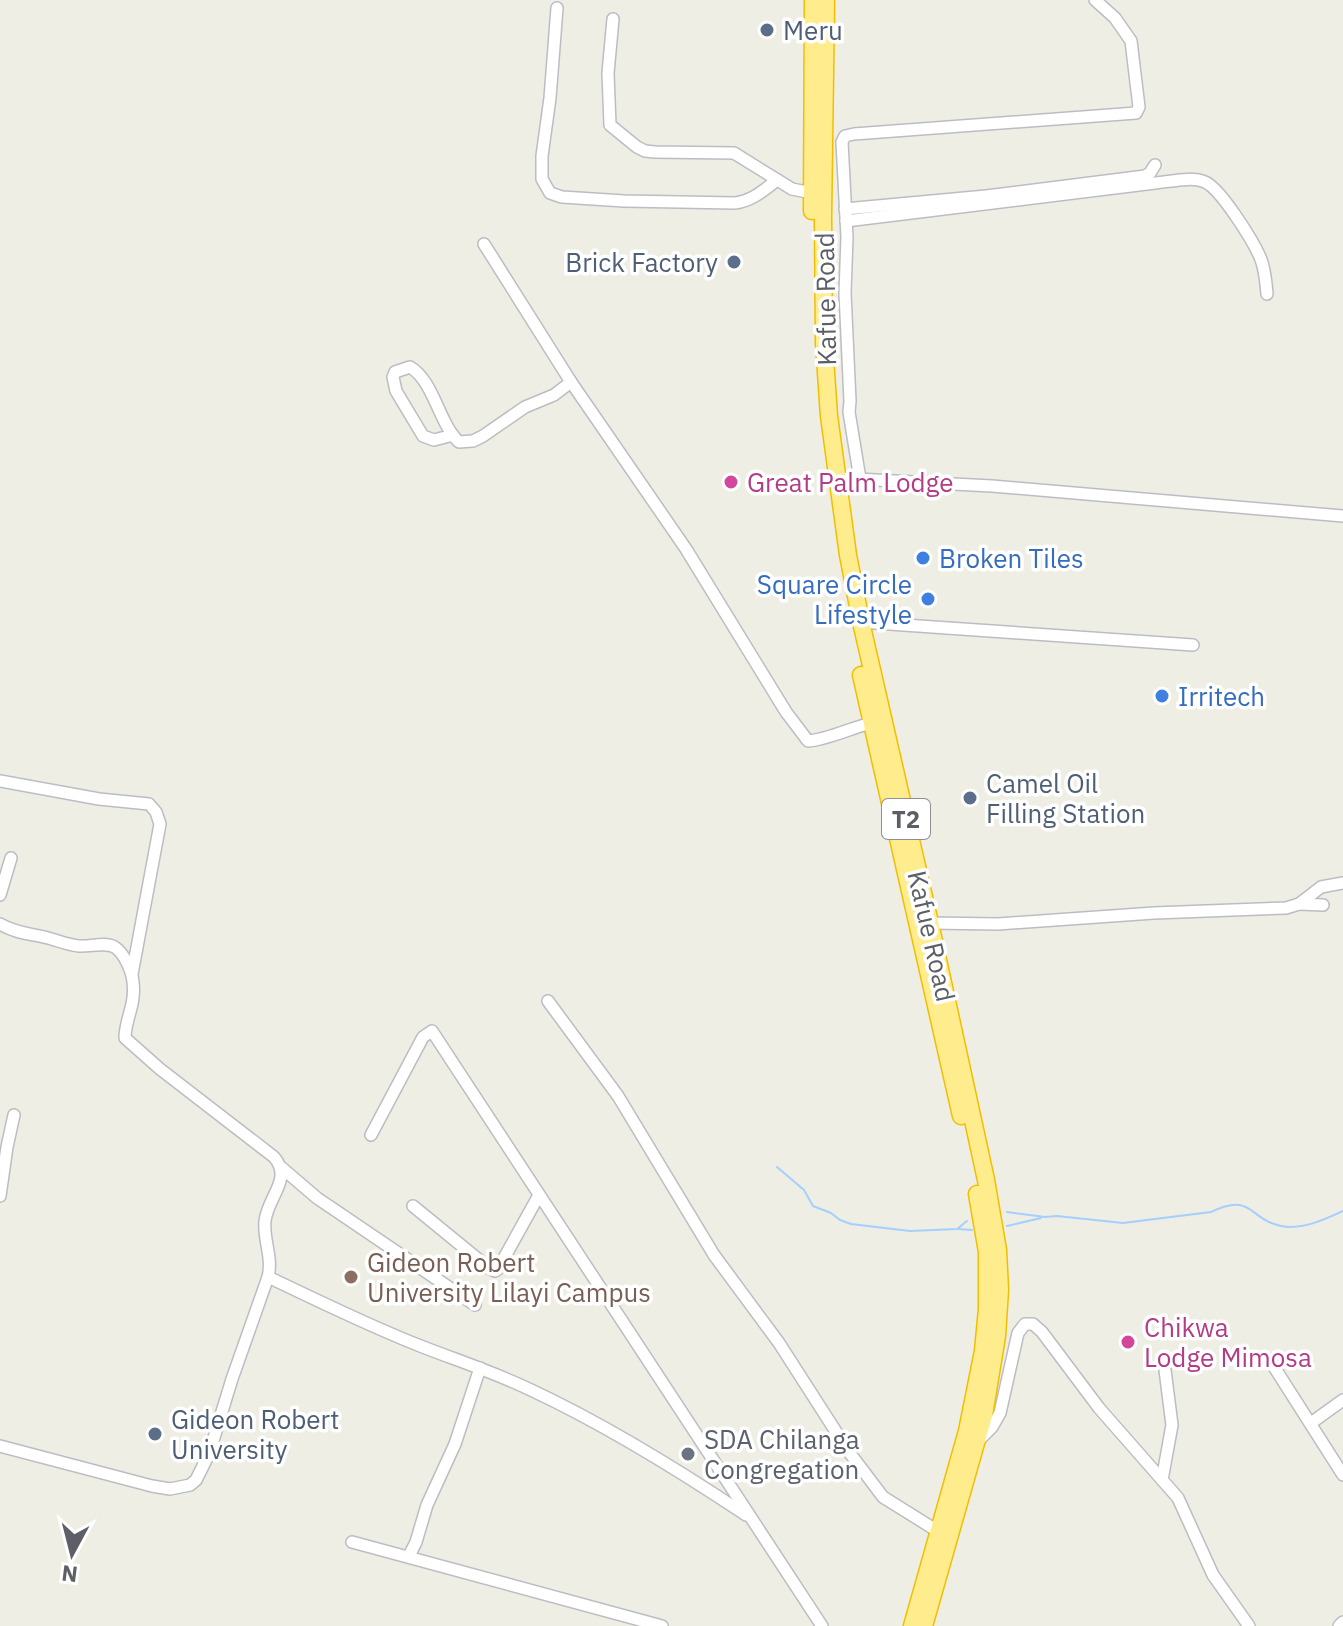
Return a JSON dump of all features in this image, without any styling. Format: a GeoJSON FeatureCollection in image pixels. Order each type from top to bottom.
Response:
{"type":"FeatureCollection","features":[{"type":"Feature","properties":{"kind":"highway","name":"Kafue Road"},"geometry":{"type":"LineString","coordinates":[[813,0],[812,193],[816,387],[823,451],[841,577],[975,1181],[987,1252],[987,1309],[981,1365],[967,1431],[912,1626]]}},
{"type":"Feature","properties":{"kind":"highway","name":"Kafue Road"},"geometry":{"type":"LineString","coordinates":[[826,0],[824,335],[837,478],[861,622],[930,923],[998,1250],[1000,1290],[994,1358],[984,1415],[924,1626]]}},
{"type":"Feature","properties":{"kind":"street"},"geometry":{"type":"LineString","coordinates":[[860,479],[849,412],[842,142],[845,136],[854,134],[1136,113],[1139,111],[1131,41],[1115,18],[1095,0]]}},
{"type":"Feature","properties":{"kind":"street"},"geometry":{"type":"LineString","coordinates":[[557,8],[542,156],[542,179],[550,193],[562,197],[609,200],[735,203],[753,198],[777,180]]}},
{"type":"Feature","properties":{"kind":"street"},"geometry":{"type":"LineString","coordinates":[[613,19],[608,73],[609,120],[614,129],[645,151],[736,154],[792,189],[812,193]]}},
{"type":"Feature","properties":{"kind":"street"},"geometry":{"type":"LineString","coordinates":[[845,215],[1145,176],[1155,165]]}},
{"type":"Feature","properties":{"kind":"street"},"geometry":{"type":"LineString","coordinates":[[823,216],[1200,181],[1213,187],[1227,204],[1259,254],[1267,294]]}},
{"type":"Feature","properties":{"kind":"street"},"geometry":{"type":"LineString","coordinates":[[484,244],[571,382],[686,549],[786,712],[808,741],[871,723]]}},
{"type":"Feature","properties":{"kind":"street"},"geometry":{"type":"LineString","coordinates":[[824,335],[848,335]]}},
{"type":"Feature","properties":{"kind":"street"},"geometry":{"type":"LineString","coordinates":[[453,435],[434,440],[423,436],[396,391],[395,372],[403,368],[415,369],[459,442],[473,441],[571,382]]}},
{"type":"Feature","properties":{"kind":"street"},"geometry":{"type":"LineString","coordinates":[[837,478],[1044,490],[1343,516]]}},
{"type":"Feature","properties":{"kind":"street"},"geometry":{"type":"LineString","coordinates":[[861,622],[1193,645]]}},
{"type":"Feature","properties":{"kind":"street"},"geometry":{"type":"LineString","coordinates":[[0,781],[99,799],[149,804],[160,824],[132,975],[133,1006],[125,1032],[126,1039],[274,1157],[282,1168],[317,1198],[475,1305]]}},
{"type":"Feature","properties":{"kind":"street"},"geometry":{"type":"LineString","coordinates":[[0,895],[11,858]]}},
{"type":"Feature","properties":{"kind":"street"},"geometry":{"type":"LineString","coordinates":[[1299,904],[1318,889],[1343,883]]}},
{"type":"Feature","properties":{"kind":"street"},"geometry":{"type":"LineString","coordinates":[[930,923],[998,924],[1323,905]]}},
{"type":"Feature","properties":{"kind":"street"},"geometry":{"type":"LineString","coordinates":[[0,924],[74,946],[114,947],[132,975]]}},
{"type":"Feature","properties":{"kind":"street"},"geometry":{"type":"LineString","coordinates":[[548,1001],[618,1096],[714,1255],[779,1343],[849,1452],[883,1497],[939,1532]]}},
{"type":"Feature","properties":{"kind":"street"},"geometry":{"type":"LineString","coordinates":[[371,1135],[423,1037],[432,1031],[822,1626]]}},
{"type":"Feature","properties":{"kind":"street"},"geometry":{"type":"LineString","coordinates":[[0,1196],[14,1115]]}},
{"type":"Feature","properties":{"kind":"street"},"geometry":{"type":"LineString","coordinates":[[0,1446],[152,1486],[170,1489],[190,1485],[196,1480],[209,1454],[268,1277],[271,1260],[265,1223],[282,1178],[282,1168]]}},
{"type":"Feature","properties":{"kind":"street"},"geometry":{"type":"LineString","coordinates":[[413,1206],[495,1271],[539,1195]]}},
{"type":"Feature","properties":{"kind":"street"},"geometry":{"type":"LineString","coordinates":[[268,1277],[422,1347],[532,1390],[629,1440],[750,1518]]}},
{"type":"Feature","properties":{"kind":"street"},"geometry":{"type":"LineString","coordinates":[[976,1443],[997,1421],[1022,1325],[1029,1323],[1037,1326],[1099,1408],[1178,1498],[1213,1575],[1249,1626]]}},
{"type":"Feature","properties":{"kind":"street"},"geometry":{"type":"LineString","coordinates":[[1269,1359],[1343,1475]]}},
{"type":"Feature","properties":{"kind":"street"},"geometry":{"type":"LineString","coordinates":[[409,1556],[427,1505],[455,1444],[480,1368]]}},
{"type":"Feature","properties":{"kind":"street"},"geometry":{"type":"LineString","coordinates":[[1162,1480],[1172,1425],[1165,1370]]}},
{"type":"Feature","properties":{"kind":"street"},"geometry":{"type":"LineString","coordinates":[[1311,1423],[1343,1400]]}},
{"type":"Feature","properties":{"kind":"street"},"geometry":{"type":"LineString","coordinates":[[352,1542],[662,1626]]}},
{"type":"Feature","properties":{"kind":"waterway"},"geometry":{"type":"LineString","coordinates":[[777,1167],[804,1190],[813,1206],[851,1224],[910,1231],[957,1229],[967,1221]]}},
{"type":"Feature","properties":{"kind":"waterway"},"geometry":{"type":"LineString","coordinates":[[1007,1212],[1123,1223],[1211,1212],[1235,1205],[1249,1209],[1270,1223],[1297,1227],[1343,1211]]}},
{"type":"Feature","properties":{"kind":"waterway"},"geometry":{"type":"LineString","coordinates":[[1007,1226],[1041,1218]]}},
{"type":"Feature","properties":{"kind":"waterway"},"geometry":{"type":"LineString","coordinates":[[958,1229],[972,1230]]}},
{"type":"Feature","properties":{"kind":"place","name":"Meru"},"geometry":{"type":"Point","coordinates":[767,30]}},
{"type":"Feature","properties":{"kind":"place","name":"Brick Factory"},"geometry":{"type":"Point","coordinates":[734,262]}},
{"type":"Feature","properties":{"kind":"place","name":"Great Palm Lodge"},"geometry":{"type":"Point","coordinates":[731,482]}},
{"type":"Feature","properties":{"kind":"place","name":"Broken Tiles"},"geometry":{"type":"Point","coordinates":[923,558]}},
{"type":"Feature","properties":{"kind":"place","name":"Square Circle Lifestyle"},"geometry":{"type":"Point","coordinates":[928,599]}},
{"type":"Feature","properties":{"kind":"place","name":"Irritech"},"geometry":{"type":"Point","coordinates":[1162,696]}},
{"type":"Feature","properties":{"kind":"place","name":"Camel Oil Filling Station"},"geometry":{"type":"Point","coordinates":[970,798]}},
{"type":"Feature","properties":{"kind":"place","name":"Gideon Robert University Lilayi Campus"},"geometry":{"type":"Point","coordinates":[351,1277]}},
{"type":"Feature","properties":{"kind":"place","name":"Chikwa Lodge Mimosa"},"geometry":{"type":"Point","coordinates":[1128,1342]}},
{"type":"Feature","properties":{"kind":"place","name":"Gideon Robert University"},"geometry":{"type":"Point","coordinates":[155,1434]}},
{"type":"Feature","properties":{"kind":"place","name":"SDA Chilanga Congregation"},"geometry":{"type":"Point","coordinates":[688,1454]}}]}
